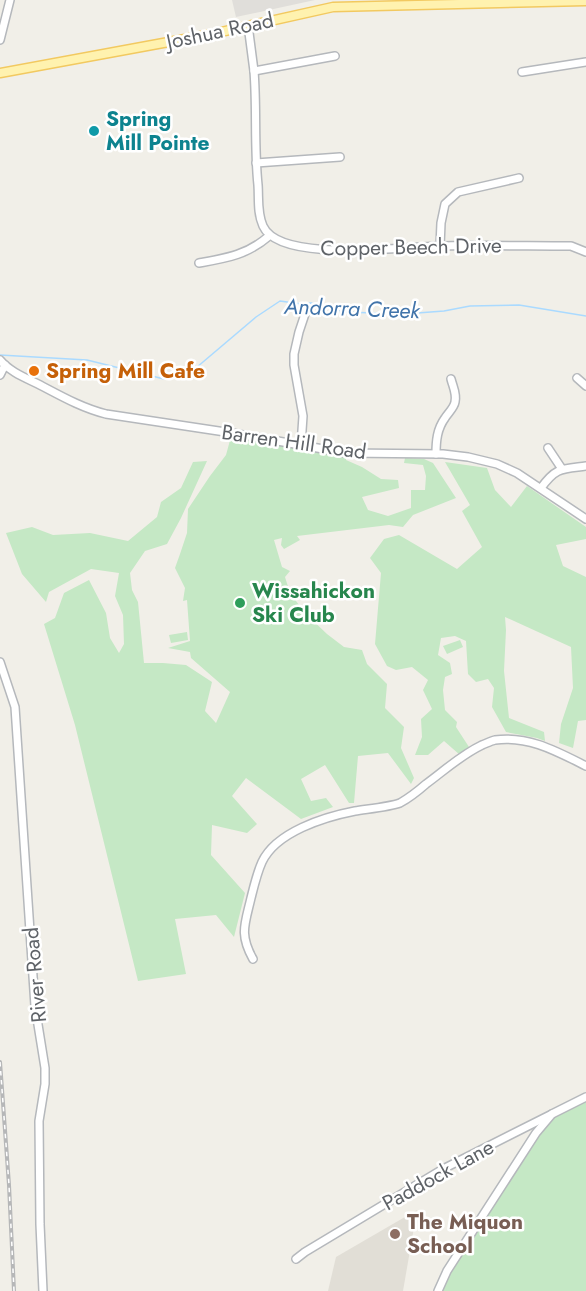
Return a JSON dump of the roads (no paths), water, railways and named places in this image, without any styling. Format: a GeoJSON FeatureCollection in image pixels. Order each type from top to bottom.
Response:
{"type":"FeatureCollection","features":[{"type":"Feature","properties":{"kind":"main road","name":"Joshua Road"},"geometry":{"type":"LineString","coordinates":[[0,73],[212,34],[333,8],[586,1]]}},
{"type":"Feature","properties":{"kind":"street"},"geometry":{"type":"LineString","coordinates":[[0,40],[10,0]]}},
{"type":"Feature","properties":{"kind":"street"},"geometry":{"type":"LineString","coordinates":[[199,263],[228,258],[245,252],[258,246],[269,236],[259,210],[254,71],[248,26]]}},
{"type":"Feature","properties":{"kind":"street"},"geometry":{"type":"LineString","coordinates":[[254,71],[335,56]]}},
{"type":"Feature","properties":{"kind":"street"},"geometry":{"type":"LineString","coordinates":[[522,72],[586,63]]}},
{"type":"Feature","properties":{"kind":"street"},"geometry":{"type":"LineString","coordinates":[[256,163],[340,157]]}},
{"type":"Feature","properties":{"kind":"street"},"geometry":{"type":"LineString","coordinates":[[440,246],[445,204],[458,192],[519,178]]}},
{"type":"Feature","properties":{"kind":"street","name":"Copper Beech Drive"},"geometry":{"type":"LineString","coordinates":[[269,236],[284,243],[306,247],[359,251],[440,246],[571,246],[586,252]]}},
{"type":"Feature","properties":{"kind":"street"},"geometry":{"type":"LineString","coordinates":[[301,445],[303,416],[294,354],[306,311]]}},
{"type":"Feature","properties":{"kind":"street"},"geometry":{"type":"LineString","coordinates":[[0,375],[2,363]]}},
{"type":"Feature","properties":{"kind":"street","name":"Barren Hill Road"},"geometry":{"type":"LineString","coordinates":[[2,363],[58,394],[86,408],[100,412],[351,454],[436,454],[468,457],[517,473],[586,519]]}},
{"type":"Feature","properties":{"kind":"street"},"geometry":{"type":"LineString","coordinates":[[577,378],[586,386]]}},
{"type":"Feature","properties":{"kind":"street"},"geometry":{"type":"LineString","coordinates":[[436,454],[436,438],[439,429],[455,404],[456,393],[451,379]]}},
{"type":"Feature","properties":{"kind":"street"},"geometry":{"type":"LineString","coordinates":[[548,448],[562,469]]}},
{"type":"Feature","properties":{"kind":"street"},"geometry":{"type":"LineString","coordinates":[[541,488],[552,474],[562,469],[586,466]]}},
{"type":"Feature","properties":{"kind":"street","name":"River Road"},"geometry":{"type":"LineString","coordinates":[[0,662],[15,707],[35,1006],[45,1068],[39,1121],[43,1291]]}},
{"type":"Feature","properties":{"kind":"street"},"geometry":{"type":"LineString","coordinates":[[253,959],[246,946],[244,933],[262,862],[270,850],[296,829],[350,812],[399,803],[413,795],[469,751],[493,741],[515,739],[532,742],[586,766]]}},
{"type":"Feature","properties":{"kind":"street","name":"Paddock Lane"},"geometry":{"type":"LineString","coordinates":[[296,1259],[443,1169],[586,1097]]}},
{"type":"Feature","properties":{"kind":"street"},"geometry":{"type":"LineString","coordinates":[[438,1291],[447,1271],[536,1133],[552,1114]]}},
{"type":"Feature","properties":{"kind":"waterway","name":"Andorra Creek"},"geometry":{"type":"LineString","coordinates":[[0,355],[87,360],[164,379],[190,373],[256,317],[280,301],[311,303],[345,312],[404,314],[444,311],[470,306],[519,305],[586,316]]}},
{"type":"Feature","properties":{"kind":"railway"},"geometry":{"type":"LineString","coordinates":[[0,1062],[14,1291]]}},
{"type":"Feature","properties":{"kind":"place","name":"Spring Mill Pointe"},"geometry":{"type":"Point","coordinates":[94,131]}},
{"type":"Feature","properties":{"kind":"place","name":"Spring Mill Cafe"},"geometry":{"type":"Point","coordinates":[34,371]}},
{"type":"Feature","properties":{"kind":"place","name":"Wissahickon Ski Club"},"geometry":{"type":"Point","coordinates":[240,603]}},
{"type":"Feature","properties":{"kind":"place","name":"The Miquon School"},"geometry":{"type":"Point","coordinates":[395,1234]}}]}
